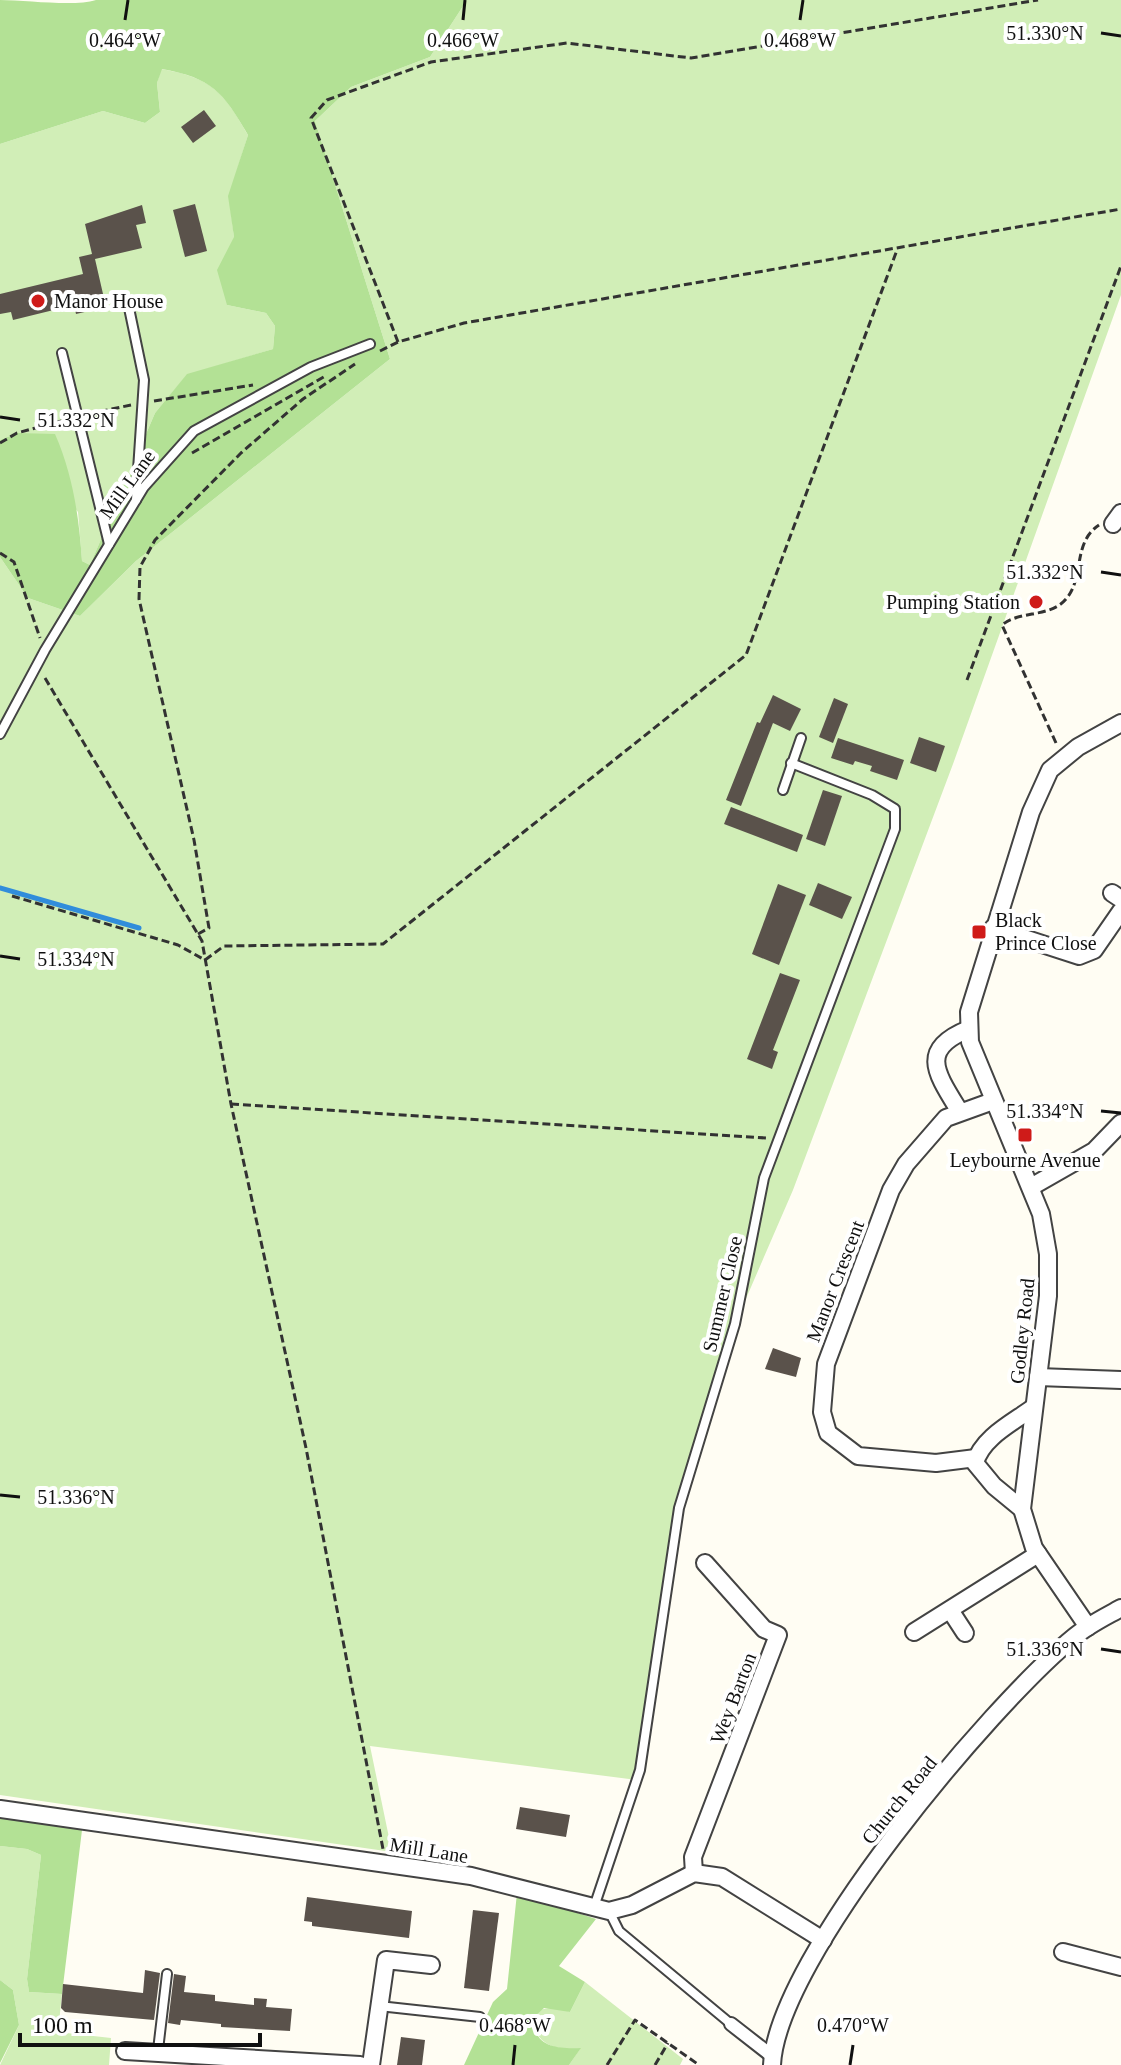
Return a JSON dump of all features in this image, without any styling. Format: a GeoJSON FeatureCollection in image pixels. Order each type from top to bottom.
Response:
{"type":"FeatureCollection","features":[{"type":"Feature","properties":{"kind":"street","name":"Godley Road"},"geometry":{"type":"LineString","coordinates":[[1088,1627],[1038,1554],[1027,1534],[1022,1509],[1048,1296],[1048,1254],[1041,1214],[970,1042],[969,1012],[1031,812],[1050,770],[1063,757],[1121,723]]}},
{"type":"Feature","properties":{"kind":"street"},"geometry":{"type":"LineString","coordinates":[[993,928],[1079,956],[1094,950],[1121,911]]}},
{"type":"Feature","properties":{"kind":"street"},"geometry":{"type":"LineString","coordinates":[[960,1112],[936,1063],[938,1046],[947,1038],[969,1029]]}},
{"type":"Feature","properties":{"kind":"street","name":"Manor Crescent"},"geometry":{"type":"LineString","coordinates":[[976,1458],[936,1463],[858,1456],[828,1433],[822,1412],[826,1364],[832,1341],[891,1190],[923,1142],[946,1118],[993,1101]]}},
{"type":"Feature","properties":{"kind":"street"},"geometry":{"type":"LineString","coordinates":[[1031,1187],[1067,1170],[1094,1151],[1121,1123]]}},
{"type":"Feature","properties":{"kind":"street"},"geometry":{"type":"LineString","coordinates":[[1038,1377],[1121,1380]]}},
{"type":"Feature","properties":{"kind":"street"},"geometry":{"type":"LineString","coordinates":[[1022,1509],[994,1486],[975,1463],[993,1436],[1034,1407]]}},
{"type":"Feature","properties":{"kind":"street"},"geometry":{"type":"LineString","coordinates":[[914,1632],[1038,1554]]}},
{"type":"Feature","properties":{"kind":"street","name":"Wey Barton"},"geometry":{"type":"LineString","coordinates":[[694,1873],[693,1857],[778,1635],[764,1629],[705,1563]]}},
{"type":"Feature","properties":{"kind":"street","name":"Church Road"},"geometry":{"type":"LineString","coordinates":[[772,2060],[778,2026],[823,1940],[874,1863],[992,1718],[1033,1675],[1088,1627],[1121,1608]]}},
{"type":"Feature","properties":{"kind":"street"},"geometry":{"type":"LineString","coordinates":[[950,1610],[965,1633]]}},
{"type":"Feature","properties":{"kind":"street","name":"Mill Lane"},"geometry":{"type":"LineString","coordinates":[[0,1809],[471,1876],[601,1910]]}},
{"type":"Feature","properties":{"kind":"street"},"geometry":{"type":"LineString","coordinates":[[601,1910],[632,1905],[694,1873],[722,1877],[823,1940]]}},
{"type":"Feature","properties":{"kind":"street"},"geometry":{"type":"LineString","coordinates":[[1063,1952],[1121,1967]]}},
{"type":"Feature","properties":{"kind":"street"},"geometry":{"type":"LineString","coordinates":[[371,2065],[386,1960],[431,1965]]}},
{"type":"Feature","properties":{"kind":"street"},"geometry":{"type":"LineString","coordinates":[[731,2024],[772,2060]]}},
{"type":"Feature","properties":{"kind":"street"},"geometry":{"type":"LineString","coordinates":[[125,2051],[158,2050],[360,2065]]}},
{"type":"Feature","properties":{"kind":"lane"},"geometry":{"type":"LineString","coordinates":[[129,308],[144,380],[136,501]]}},
{"type":"Feature","properties":{"kind":"lane","name":"Mill Lane"},"geometry":{"type":"LineString","coordinates":[[0,734],[39,661],[136,501],[194,431],[311,367],[373,349]]}},
{"type":"Feature","properties":{"kind":"lane"},"geometry":{"type":"LineString","coordinates":[[62,353],[109,544]]}},
{"type":"Feature","properties":{"kind":"lane"},"geometry":{"type":"LineString","coordinates":[[783,790],[801,738]]}},
{"type":"Feature","properties":{"kind":"lane","name":"Summer Close"},"geometry":{"type":"LineString","coordinates":[[601,1910],[640,1770],[679,1508],[735,1324],[764,1178],[895,829],[895,809],[872,795],[791,763]]}},
{"type":"Feature","properties":{"kind":"lane"},"geometry":{"type":"LineString","coordinates":[[601,1910],[619,1931],[731,2024]]}},
{"type":"Feature","properties":{"kind":"lane"},"geometry":{"type":"LineString","coordinates":[[158,2050],[167,1974]]}},
{"type":"Feature","properties":{"kind":"lane"},"geometry":{"type":"LineString","coordinates":[[379,2006],[480,2017]]}},
{"type":"Feature","properties":{"kind":"path"},"geometry":{"type":"LineString","coordinates":[[398,342],[311,118],[327,100],[431,62],[567,43],[691,58],[1038,0]]}},
{"type":"Feature","properties":{"kind":"path"},"geometry":{"type":"LineString","coordinates":[[373,349],[464,323],[1121,209]]}},
{"type":"Feature","properties":{"kind":"path"},"geometry":{"type":"LineString","coordinates":[[205,960],[224,946],[383,944],[746,655],[897,248]]}},
{"type":"Feature","properties":{"kind":"path"},"geometry":{"type":"LineString","coordinates":[[967,680],[1121,266]]}},
{"type":"Feature","properties":{"kind":"path"},"geometry":{"type":"LineString","coordinates":[[373,349],[398,342]]}},
{"type":"Feature","properties":{"kind":"path"},"geometry":{"type":"LineString","coordinates":[[189,455],[362,358],[303,399],[241,453],[155,540],[140,567],[139,599],[191,827],[209,928],[198,934]]}},
{"type":"Feature","properties":{"kind":"path"},"geometry":{"type":"LineString","coordinates":[[1063,757],[1002,625],[1014,616],[1052,609],[1067,598],[1086,536],[1097,525],[1117,518]]}},
{"type":"Feature","properties":{"kind":"path"},"geometry":{"type":"LineString","coordinates":[[0,553],[14,562],[40,637],[39,661],[198,934],[231,1104],[306,1448],[383,1841],[384,1863]]}},
{"type":"Feature","properties":{"kind":"path"},"geometry":{"type":"LineString","coordinates":[[12,896],[178,945],[205,960]]}},
{"type":"Feature","properties":{"kind":"path"},"geometry":{"type":"LineString","coordinates":[[231,1104],[762,1137]]}},
{"type":"Feature","properties":{"kind":"path"},"geometry":{"type":"LineString","coordinates":[[607,2065],[635,2020],[699,2065]]}},
{"type":"Feature","properties":{"kind":"path"},"geometry":{"type":"LineString","coordinates":[[655,2065],[668,2043]]}},
{"type":"Feature","properties":{"kind":"green space"},"geometry":{"type":"Polygon","coordinates":[[[0,0],[63,3],[96,0],[467,0],[430,57],[351,87],[315,121],[390,359],[136,561],[80,616],[28,598],[0,557],[0,440],[17,433],[55,434],[74,496],[82,561],[90,565],[155,413],[187,374],[273,349],[275,326],[266,313],[227,305],[217,270],[234,237],[228,196],[248,135],[223,98],[205,82],[162,69],[157,83],[160,112],[145,123],[103,111],[0,144],[0,0]]]}},
{"type":"Feature","properties":{"kind":"green space"},"geometry":{"type":"Polygon","coordinates":[[[467,0],[1121,0],[1121,295],[953,764],[793,1190],[735,1324],[679,1508],[637,1780],[370,1746],[392,1852],[0,1795],[0,557],[28,598],[80,616],[136,561],[390,359],[315,121],[351,87],[430,57],[467,0]]]}},
{"type":"Feature","properties":{"kind":"green space"},"geometry":{"type":"Polygon","coordinates":[[[161,69],[193,77],[214,89],[231,107],[248,135],[229,196],[234,237],[227,305],[266,313],[275,326],[273,349],[187,375],[155,413],[90,565],[82,561],[78,512],[17,433],[0,440],[0,144],[103,111],[145,123],[160,112],[157,83],[161,69]]]}},
{"type":"Feature","properties":{"kind":"green space"},"geometry":{"type":"Polygon","coordinates":[[[0,1817],[82,1830],[62,1994],[29,1992],[27,1979],[41,1855],[27,1849],[0,1846],[0,1817]]]}},
{"type":"Feature","properties":{"kind":"green space"},"geometry":{"type":"Polygon","coordinates":[[[0,1846],[27,1849],[41,1855],[27,1979],[29,1992],[62,1994],[58,2032],[111,2038],[109,2065],[0,2065],[19,2025],[13,1990],[0,1980],[0,1846]]]}},
{"type":"Feature","properties":{"kind":"green space"},"geometry":{"type":"Polygon","coordinates":[[[517,1893],[596,1919],[559,1966],[585,1982],[570,2012],[544,2008],[534,2017],[537,2035],[548,2044],[581,2048],[569,2065],[464,2065],[493,2002],[507,1989],[517,1893]]]}},
{"type":"Feature","properties":{"kind":"green space"},"geometry":{"type":"Polygon","coordinates":[[[0,1980],[13,1990],[19,2025],[0,2063],[0,1980]]]}},
{"type":"Feature","properties":{"kind":"green space"},"geometry":{"type":"Polygon","coordinates":[[[585,1982],[683,2059],[680,2065],[569,2065],[580,2049],[547,2044],[533,2028],[538,2010],[556,2007],[570,2012],[585,1982]]]}},
{"type":"Feature","properties":{"kind":"building"},"geometry":{"type":"Polygon","coordinates":[[[204,110],[216,126],[193,143],[181,127],[204,110]]]}},
{"type":"Feature","properties":{"kind":"building"},"geometry":{"type":"Polygon","coordinates":[[[195,204],[207,251],[185,257],[173,210],[195,204]]]}},
{"type":"Feature","properties":{"kind":"building"},"geometry":{"type":"Polygon","coordinates":[[[142,205],[146,223],[136,225],[142,248],[95,259],[106,307],[76,314],[74,305],[13,320],[11,312],[0,314],[0,294],[83,274],[79,257],[92,254],[85,224],[142,205]]]}},
{"type":"Feature","properties":{"kind":"building"},"geometry":{"type":"Polygon","coordinates":[[[773,695],[801,709],[790,731],[773,723],[741,806],[726,800],[757,722],[760,723],[773,695]]]}},
{"type":"Feature","properties":{"kind":"building"},"geometry":{"type":"Polygon","coordinates":[[[834,698],[848,704],[833,743],[819,737],[834,698]]]}},
{"type":"Feature","properties":{"kind":"building"},"geometry":{"type":"Polygon","coordinates":[[[919,737],[945,746],[936,772],[910,763],[919,737]]]}},
{"type":"Feature","properties":{"kind":"building"},"geometry":{"type":"Polygon","coordinates":[[[838,738],[904,760],[897,780],[870,771],[872,766],[855,761],[853,765],[831,758],[838,738]]]}},
{"type":"Feature","properties":{"kind":"building"},"geometry":{"type":"Polygon","coordinates":[[[823,790],[842,796],[825,846],[806,839],[823,790]]]}},
{"type":"Feature","properties":{"kind":"building"},"geometry":{"type":"Polygon","coordinates":[[[731,807],[803,835],[797,852],[724,824],[731,807]]]}},
{"type":"Feature","properties":{"kind":"building"},"geometry":{"type":"Polygon","coordinates":[[[818,883],[852,897],[842,919],[809,905],[818,883]]]}},
{"type":"Feature","properties":{"kind":"building"},"geometry":{"type":"Polygon","coordinates":[[[778,884],[806,895],[779,965],[752,954],[778,884]]]}},
{"type":"Feature","properties":{"kind":"building"},"geometry":{"type":"Polygon","coordinates":[[[780,973],[800,980],[773,1050],[778,1052],[772,1069],[747,1059],[780,973]]]}},
{"type":"Feature","properties":{"kind":"building"},"geometry":{"type":"Polygon","coordinates":[[[773,1348],[801,1358],[796,1377],[765,1369],[773,1348]]]}},
{"type":"Feature","properties":{"kind":"building"},"geometry":{"type":"Polygon","coordinates":[[[520,1807],[570,1815],[566,1837],[516,1829],[520,1807]]]}},
{"type":"Feature","properties":{"kind":"building"},"geometry":{"type":"Polygon","coordinates":[[[307,1897],[412,1911],[409,1938],[312,1926],[312,1922],[304,1921],[307,1897]]]}},
{"type":"Feature","properties":{"kind":"building"},"geometry":{"type":"Polygon","coordinates":[[[473,1910],[499,1913],[489,1991],[464,1988],[473,1910]]]}},
{"type":"Feature","properties":{"kind":"building"},"geometry":{"type":"Polygon","coordinates":[[[145,1970],[160,1973],[154,2020],[65,2012],[61,2008],[63,1984],[143,1993],[145,1970]]]}},
{"type":"Feature","properties":{"kind":"building"},"geometry":{"type":"Polygon","coordinates":[[[174,1974],[186,1976],[184,1992],[215,1995],[215,2001],[254,2005],[254,1998],[267,1999],[266,2007],[292,2009],[290,2031],[221,2027],[221,2024],[181,2020],[180,2025],[168,2023],[174,1974]]]}},
{"type":"Feature","properties":{"kind":"building"},"geometry":{"type":"Polygon","coordinates":[[[401,2037],[425,2040],[422,2065],[397,2065],[401,2037]]]}},
{"type":"Feature","properties":{"kind":"waterway"},"geometry":{"type":"LineString","coordinates":[[0,888],[139,928]]}},
{"type":"Feature","properties":{"kind":"place","name":"Manor House"},"geometry":{"type":"Point","coordinates":[38,301]}},
{"type":"Feature","properties":{"kind":"place","name":"Pumping Station"},"geometry":{"type":"Point","coordinates":[1036,602]}},
{"type":"Feature","properties":{"kind":"place","name":"Black Prince Close"},"geometry":{"type":"Point","coordinates":[979,932]}},
{"type":"Feature","properties":{"kind":"place","name":"Leybourne Avenue"},"geometry":{"type":"Point","coordinates":[1025,1135]}}]}
